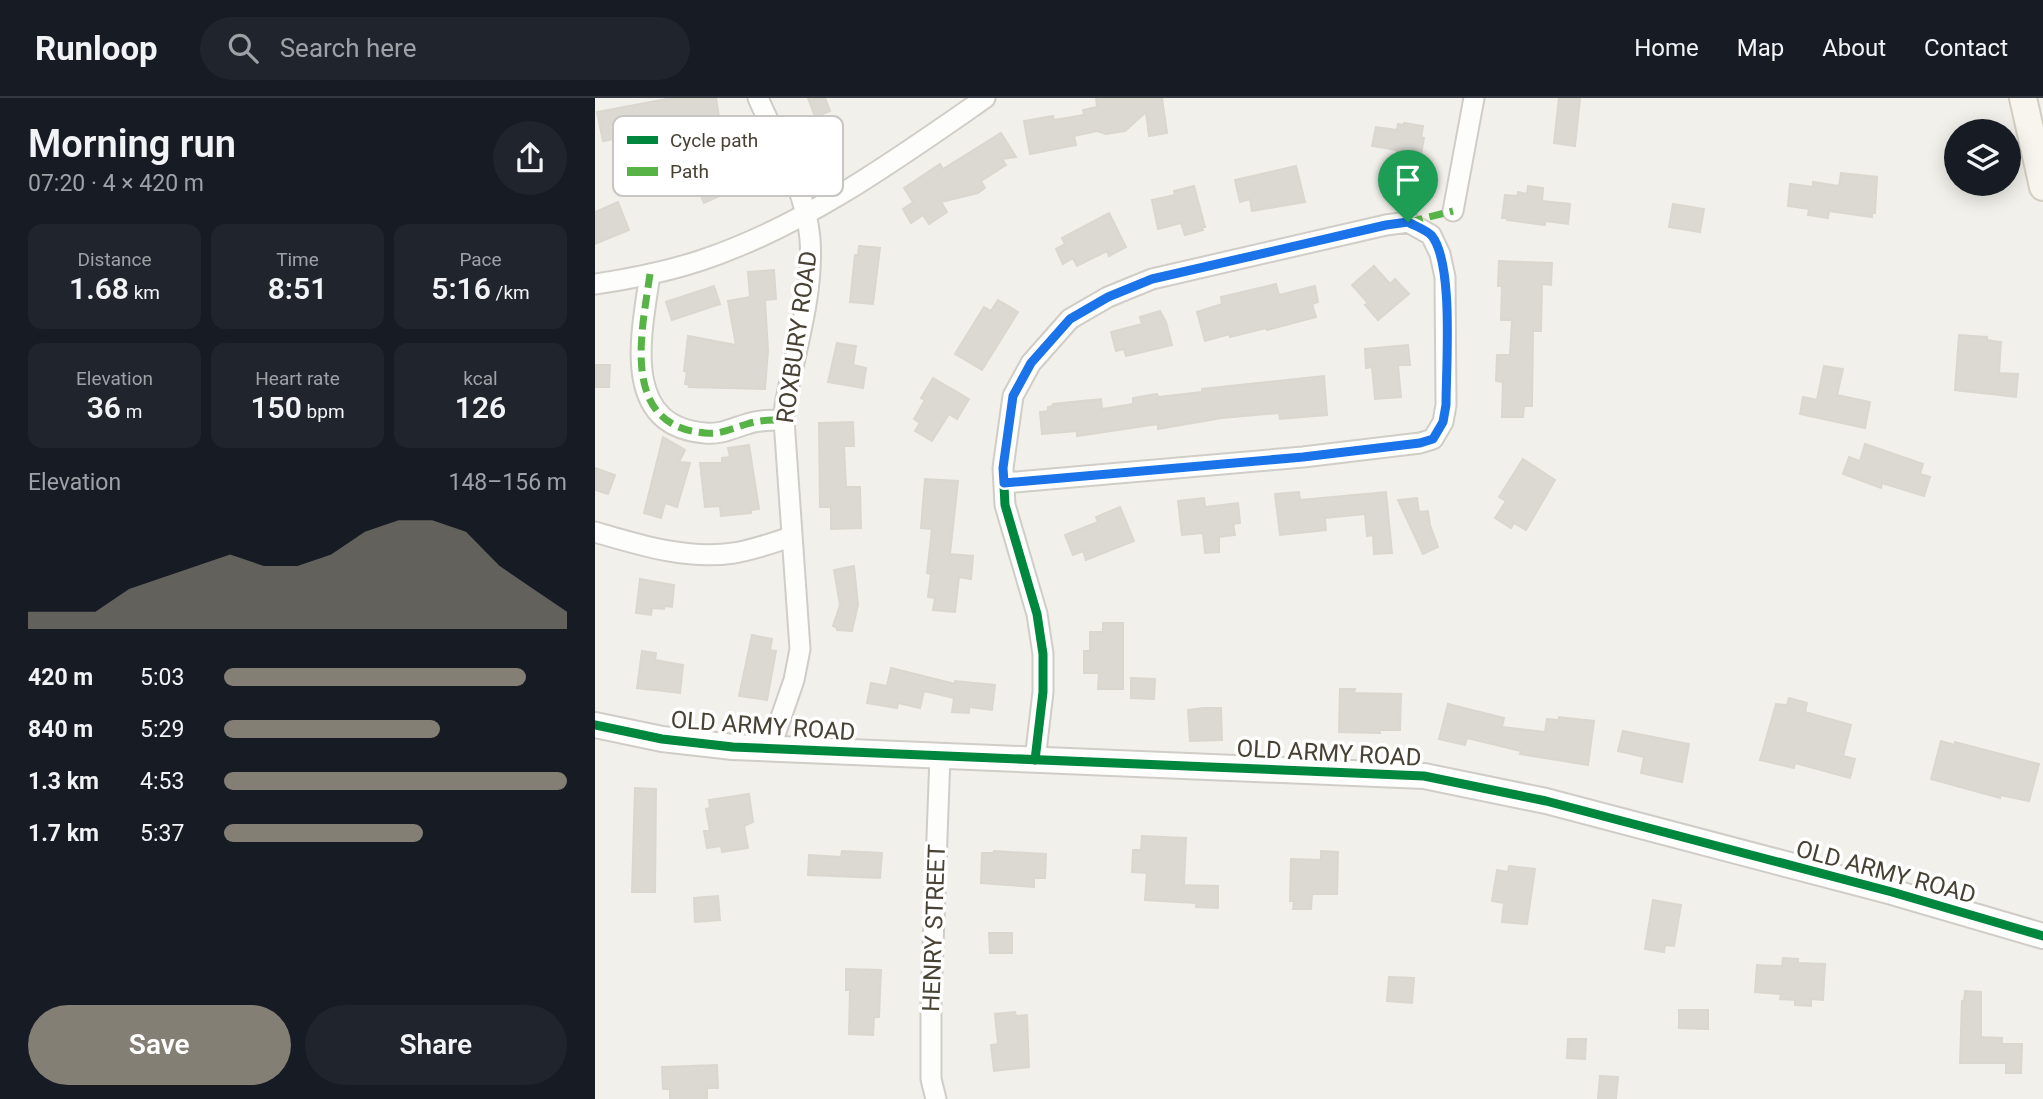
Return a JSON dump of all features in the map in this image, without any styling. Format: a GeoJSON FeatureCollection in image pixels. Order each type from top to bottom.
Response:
{"type":"FeatureCollection","features":[{"type":"Feature","properties":{"kind":"main road"},"geometry":{"type":"LineString","coordinates":[[2023,98],[2043,187]]}},
{"type":"Feature","properties":{"kind":"main road"},"geometry":{"type":"LineString","coordinates":[[2039,98],[2043,120]]}},
{"type":"Feature","properties":{"kind":"street","name":"ROXBURY ROAD"},"geometry":{"type":"LineString","coordinates":[[758,98],[766,116]]}},
{"type":"Feature","properties":{"kind":"street"},"geometry":{"type":"LineString","coordinates":[[1453,211],[1473,98]]}},
{"type":"Feature","properties":{"kind":"street"},"geometry":{"type":"LineString","coordinates":[[843,190],[976,101]]}},
{"type":"Feature","properties":{"kind":"street","name":"ROXBURY ROAD"},"geometry":{"type":"LineString","coordinates":[[770,749],[794,680],[800,649],[784,419],[809,280],[810,237],[800,196]]}},
{"type":"Feature","properties":{"kind":"street"},"geometry":{"type":"LineString","coordinates":[[595,284],[650,274],[720,254],[806,215],[834,196]]}},
{"type":"Feature","properties":{"kind":"street"},"geometry":{"type":"LineString","coordinates":[[1004,483],[1303,457],[1420,443],[1433,439],[1443,422],[1446,405],[1445,290],[1440,254],[1431,235],[1408,222],[1386,225],[1152,279],[1108,297],[1070,319],[1031,363],[1013,396],[1003,468],[1005,505],[1037,614],[1042,654],[1043,692],[1035,760]]}},
{"type":"Feature","properties":{"kind":"street"},"geometry":{"type":"LineString","coordinates":[[650,274],[640,343],[646,392],[658,413],[677,427],[705,433],[784,419]]}},
{"type":"Feature","properties":{"kind":"street"},"geometry":{"type":"LineString","coordinates":[[595,533],[652,548],[698,555],[747,551],[791,537]]}},
{"type":"Feature","properties":{"kind":"street","name":"OLD ARMY ROAD"},"geometry":{"type":"LineString","coordinates":[[595,725],[674,740],[770,749],[1424,776],[1546,801],[1892,892],[2043,936]]}},
{"type":"Feature","properties":{"kind":"street","name":"HENRY STREET"},"geometry":{"type":"LineString","coordinates":[[936,1099],[931,1079],[931,1013],[940,756]]}},
{"type":"Feature","properties":{"kind":"building"},"geometry":{"type":"Polygon","coordinates":[[[672,98],[716,98],[719,116],[613,116],[613,139],[603,141],[597,112],[672,98]]]}},
{"type":"Feature","properties":{"kind":"building"},"geometry":{"type":"Polygon","coordinates":[[[808,98],[825,98],[830,111],[815,116],[808,98]]]}},
{"type":"Feature","properties":{"kind":"building"},"geometry":{"type":"Polygon","coordinates":[[[1096,98],[1162,98],[1167,133],[1149,136],[1146,112],[1125,131],[1106,134],[1097,131],[1074,136],[1076,145],[1030,154],[1024,121],[1084,115],[1083,110],[1097,107],[1096,98]]]}},
{"type":"Feature","properties":{"kind":"building"},"geometry":{"type":"Polygon","coordinates":[[[1559,98],[1580,98],[1575,146],[1554,143],[1559,98]]]}},
{"type":"Feature","properties":{"kind":"building"},"geometry":{"type":"Polygon","coordinates":[[[1398,124],[1423,126],[1421,137],[1424,138],[1418,171],[1410,169],[1409,176],[1393,173],[1397,150],[1372,146],[1376,127],[1397,130],[1398,124]]]}},
{"type":"Feature","properties":{"kind":"building"},"geometry":{"type":"Polygon","coordinates":[[[1001,133],[1016,157],[1002,159],[1006,165],[981,181],[985,188],[978,193],[941,202],[947,212],[929,224],[923,215],[911,223],[903,209],[913,202],[904,188],[940,164],[943,169],[1001,133]]]}},
{"type":"Feature","properties":{"kind":"building"},"geometry":{"type":"Polygon","coordinates":[[[1296,166],[1305,202],[1252,211],[1250,199],[1240,202],[1235,180],[1296,166]]]}},
{"type":"Feature","properties":{"kind":"building"},"geometry":{"type":"Polygon","coordinates":[[[1841,173],[1877,177],[1875,213],[1872,213],[1872,217],[1829,211],[1828,218],[1808,215],[1809,209],[1788,206],[1790,184],[1813,187],[1813,182],[1839,186],[1841,173]]]}},
{"type":"Feature","properties":{"kind":"building"},"geometry":{"type":"Polygon","coordinates":[[[1194,186],[1205,227],[1202,227],[1203,230],[1185,235],[1181,223],[1158,229],[1152,200],[1175,195],[1174,191],[1194,186]]]}},
{"type":"Feature","properties":{"kind":"building"},"geometry":{"type":"Polygon","coordinates":[[[1528,186],[1543,188],[1542,201],[1570,204],[1568,224],[1545,221],[1545,225],[1502,218],[1505,195],[1517,196],[1518,192],[1527,194],[1528,186]]]}},
{"type":"Feature","properties":{"kind":"building"},"geometry":{"type":"Polygon","coordinates":[[[701,196],[720,196],[704,203],[701,196]]]}},
{"type":"Feature","properties":{"kind":"building"},"geometry":{"type":"Polygon","coordinates":[[[618,202],[629,230],[595,244],[595,212],[618,202]]]}},
{"type":"Feature","properties":{"kind":"building"},"geometry":{"type":"Polygon","coordinates":[[[1673,204],[1704,209],[1700,232],[1669,227],[1673,204]]]}},
{"type":"Feature","properties":{"kind":"building"},"geometry":{"type":"Polygon","coordinates":[[[1109,213],[1126,247],[1109,256],[1107,251],[1077,266],[1073,258],[1063,264],[1056,249],[1065,244],[1062,238],[1109,213]]]}},
{"type":"Feature","properties":{"kind":"building"},"geometry":{"type":"Polygon","coordinates":[[[859,246],[880,248],[873,304],[850,302],[855,255],[858,255],[859,246]]]}},
{"type":"Feature","properties":{"kind":"building"},"geometry":{"type":"Polygon","coordinates":[[[1499,261],[1552,263],[1551,285],[1542,284],[1541,331],[1533,331],[1532,406],[1524,406],[1523,417],[1502,417],[1503,382],[1496,381],[1497,355],[1510,355],[1512,320],[1501,320],[1502,286],[1498,286],[1499,261]]]}},
{"type":"Feature","properties":{"kind":"building"},"geometry":{"type":"Polygon","coordinates":[[[1374,266],[1390,284],[1395,279],[1409,294],[1378,320],[1365,305],[1368,303],[1352,285],[1374,266]]]}},
{"type":"Feature","properties":{"kind":"building"},"geometry":{"type":"Polygon","coordinates":[[[774,270],[776,299],[765,300],[768,350],[765,389],[689,387],[690,385],[685,384],[688,336],[736,345],[728,301],[750,297],[748,272],[774,270]]]}},
{"type":"Feature","properties":{"kind":"building"},"geometry":{"type":"Polygon","coordinates":[[[1276,284],[1279,295],[1315,286],[1318,302],[1312,304],[1316,317],[1267,330],[1266,328],[1230,337],[1230,334],[1205,341],[1197,312],[1222,304],[1221,297],[1276,284]]]}},
{"type":"Feature","properties":{"kind":"building"},"geometry":{"type":"Polygon","coordinates":[[[714,286],[720,304],[672,320],[666,302],[714,286]]]}},
{"type":"Feature","properties":{"kind":"building"},"geometry":{"type":"Polygon","coordinates":[[[998,300],[1018,312],[982,370],[955,354],[984,307],[991,311],[998,300]]]}},
{"type":"Feature","properties":{"kind":"building"},"geometry":{"type":"Polygon","coordinates":[[[1160,311],[1172,345],[1126,356],[1124,349],[1116,351],[1111,332],[1142,324],[1140,317],[1160,311]]]}},
{"type":"Feature","properties":{"kind":"building"},"geometry":{"type":"Polygon","coordinates":[[[1959,335],[1987,337],[1987,340],[2001,342],[1999,373],[2018,374],[2016,397],[1955,390],[1959,335]]]}},
{"type":"Feature","properties":{"kind":"building"},"geometry":{"type":"Polygon","coordinates":[[[837,343],[856,346],[853,365],[866,368],[863,388],[828,382],[837,343]]]}},
{"type":"Feature","properties":{"kind":"building"},"geometry":{"type":"Polygon","coordinates":[[[1408,345],[1410,365],[1398,365],[1401,397],[1375,399],[1372,367],[1366,368],[1365,349],[1408,345]]]}},
{"type":"Feature","properties":{"kind":"building"},"geometry":{"type":"Polygon","coordinates":[[[595,365],[610,365],[609,387],[595,387],[595,365]]]}},
{"type":"Feature","properties":{"kind":"building"},"geometry":{"type":"Polygon","coordinates":[[[1824,366],[1843,369],[1837,395],[1870,402],[1865,428],[1800,414],[1803,397],[1817,400],[1824,366]]]}},
{"type":"Feature","properties":{"kind":"building"},"geometry":{"type":"Polygon","coordinates":[[[1324,376],[1327,415],[1280,419],[1279,413],[1222,418],[1158,429],[1158,424],[1077,436],[1077,431],[1042,434],[1040,412],[1048,411],[1048,407],[1053,404],[1101,399],[1102,409],[1133,404],[1133,398],[1157,394],[1158,397],[1202,392],[1202,389],[1324,376]]]}},
{"type":"Feature","properties":{"kind":"building"},"geometry":{"type":"Polygon","coordinates":[[[933,378],[969,399],[957,419],[949,414],[932,441],[915,431],[920,423],[914,419],[925,400],[921,398],[933,378]]]}},
{"type":"Feature","properties":{"kind":"building"},"geometry":{"type":"Polygon","coordinates":[[[853,422],[854,446],[844,446],[846,487],[860,487],[861,528],[831,529],[831,507],[820,507],[819,423],[853,422]]]}},
{"type":"Feature","properties":{"kind":"building"},"geometry":{"type":"Polygon","coordinates":[[[663,437],[685,450],[679,462],[690,463],[677,507],[665,503],[661,518],[644,513],[663,437]]]}},
{"type":"Feature","properties":{"kind":"building"},"geometry":{"type":"Polygon","coordinates":[[[1865,444],[1923,464],[1920,474],[1930,477],[1924,496],[1882,483],[1881,488],[1843,474],[1849,457],[1860,461],[1865,444]]]}},
{"type":"Feature","properties":{"kind":"building"},"geometry":{"type":"Polygon","coordinates":[[[749,445],[759,509],[751,510],[751,513],[721,516],[720,506],[705,507],[700,463],[722,463],[722,458],[730,457],[728,448],[749,445]]]}},
{"type":"Feature","properties":{"kind":"building"},"geometry":{"type":"Polygon","coordinates":[[[1523,459],[1555,480],[1526,530],[1514,523],[1511,528],[1495,518],[1506,501],[1499,497],[1523,459]]]}},
{"type":"Feature","properties":{"kind":"building"},"geometry":{"type":"Polygon","coordinates":[[[595,468],[615,475],[608,494],[595,490],[595,468]]]}},
{"type":"Feature","properties":{"kind":"building"},"geometry":{"type":"Polygon","coordinates":[[[925,479],[958,481],[950,554],[973,556],[971,579],[959,577],[955,612],[933,610],[935,598],[928,597],[931,574],[927,573],[932,529],[921,528],[925,479]]]}},
{"type":"Feature","properties":{"kind":"building"},"geometry":{"type":"Polygon","coordinates":[[[1299,492],[1300,500],[1386,492],[1392,553],[1374,554],[1373,535],[1367,536],[1365,514],[1325,518],[1326,530],[1280,535],[1275,494],[1299,492]]]}},
{"type":"Feature","properties":{"kind":"building"},"geometry":{"type":"Polygon","coordinates":[[[1204,498],[1205,507],[1238,503],[1240,523],[1233,524],[1235,535],[1219,537],[1219,552],[1205,553],[1203,533],[1182,535],[1178,501],[1204,498]]]}},
{"type":"Feature","properties":{"kind":"building"},"geometry":{"type":"Polygon","coordinates":[[[1417,498],[1419,512],[1428,511],[1438,547],[1423,554],[1398,500],[1417,498]]]}},
{"type":"Feature","properties":{"kind":"building"},"geometry":{"type":"Polygon","coordinates":[[[1120,507],[1134,541],[1086,560],[1083,551],[1073,555],[1065,535],[1098,522],[1096,517],[1120,507]]]}},
{"type":"Feature","properties":{"kind":"building"},"geometry":{"type":"Polygon","coordinates":[[[854,566],[858,605],[852,631],[837,630],[833,626],[840,605],[834,570],[854,566]]]}},
{"type":"Feature","properties":{"kind":"building"},"geometry":{"type":"Polygon","coordinates":[[[640,579],[674,585],[672,607],[652,608],[651,615],[636,613],[640,579]]]}},
{"type":"Feature","properties":{"kind":"building"},"geometry":{"type":"Polygon","coordinates":[[[1103,623],[1123,623],[1123,689],[1098,689],[1099,673],[1084,673],[1084,651],[1090,651],[1090,632],[1103,632],[1103,623]]]}},
{"type":"Feature","properties":{"kind":"building"},"geometry":{"type":"Polygon","coordinates":[[[752,635],[772,639],[770,650],[776,651],[767,700],[739,696],[752,635]]]}},
{"type":"Feature","properties":{"kind":"building"},"geometry":{"type":"Polygon","coordinates":[[[642,651],[656,653],[655,660],[683,665],[680,693],[637,688],[642,651]]]}},
{"type":"Feature","properties":{"kind":"building"},"geometry":{"type":"Polygon","coordinates":[[[891,668],[955,684],[955,681],[995,685],[992,710],[969,707],[969,713],[952,712],[954,698],[924,691],[920,708],[898,703],[897,708],[867,703],[871,683],[887,686],[891,668]]]}},
{"type":"Feature","properties":{"kind":"building"},"geometry":{"type":"Polygon","coordinates":[[[1131,678],[1155,679],[1154,699],[1131,698],[1131,678]]]}},
{"type":"Feature","properties":{"kind":"building"},"geometry":{"type":"Polygon","coordinates":[[[1340,689],[1355,689],[1354,693],[1401,694],[1400,730],[1380,730],[1380,733],[1339,732],[1340,689]]]}},
{"type":"Feature","properties":{"kind":"building"},"geometry":{"type":"Polygon","coordinates":[[[1789,698],[1807,703],[1805,712],[1851,725],[1843,756],[1855,759],[1850,778],[1795,763],[1794,768],[1760,760],[1776,704],[1787,705],[1789,698]]]}},
{"type":"Feature","properties":{"kind":"building"},"geometry":{"type":"Polygon","coordinates":[[[1448,704],[1504,718],[1502,727],[1545,732],[1547,719],[1559,720],[1559,717],[1594,721],[1588,765],[1520,754],[1521,751],[1467,738],[1465,745],[1439,739],[1448,704]]]}},
{"type":"Feature","properties":{"kind":"building"},"geometry":{"type":"Polygon","coordinates":[[[1221,708],[1222,740],[1190,741],[1188,710],[1221,708]]]}},
{"type":"Feature","properties":{"kind":"building"},"geometry":{"type":"Polygon","coordinates":[[[1623,731],[1689,744],[1682,782],[1641,773],[1644,757],[1618,751],[1623,731]]]}},
{"type":"Feature","properties":{"kind":"building"},"geometry":{"type":"Polygon","coordinates":[[[1941,741],[1955,745],[1955,742],[2039,764],[2029,801],[2000,795],[2000,798],[1931,779],[1941,741]]]}},
{"type":"Feature","properties":{"kind":"building"},"geometry":{"type":"Polygon","coordinates":[[[635,788],[656,789],[655,892],[632,892],[635,788]]]}},
{"type":"Feature","properties":{"kind":"building"},"geometry":{"type":"Polygon","coordinates":[[[749,794],[753,822],[744,826],[748,848],[722,852],[721,846],[707,848],[704,831],[710,831],[706,809],[710,808],[709,800],[749,794]]]}},
{"type":"Feature","properties":{"kind":"building"},"geometry":{"type":"Polygon","coordinates":[[[1142,836],[1186,838],[1184,885],[1218,886],[1218,908],[1196,907],[1196,903],[1145,900],[1147,873],[1132,872],[1133,850],[1141,850],[1142,836]]]}},
{"type":"Feature","properties":{"kind":"building"},"geometry":{"type":"Polygon","coordinates":[[[842,851],[882,853],[880,878],[808,875],[809,855],[841,857],[842,851]]]}},
{"type":"Feature","properties":{"kind":"building"},"geometry":{"type":"Polygon","coordinates":[[[994,851],[1046,854],[1045,878],[1034,878],[1034,887],[981,883],[982,853],[994,851]]]}},
{"type":"Feature","properties":{"kind":"building"},"geometry":{"type":"Polygon","coordinates":[[[1321,851],[1338,852],[1337,894],[1312,894],[1311,909],[1293,909],[1294,901],[1290,901],[1291,859],[1321,860],[1321,851]]]}},
{"type":"Feature","properties":{"kind":"building"},"geometry":{"type":"Polygon","coordinates":[[[1509,866],[1535,869],[1527,924],[1502,922],[1504,903],[1492,901],[1497,870],[1508,872],[1509,866]]]}},
{"type":"Feature","properties":{"kind":"building"},"geometry":{"type":"Polygon","coordinates":[[[718,896],[720,920],[695,922],[694,898],[718,896]]]}},
{"type":"Feature","properties":{"kind":"building"},"geometry":{"type":"Polygon","coordinates":[[[1653,900],[1681,905],[1674,946],[1665,945],[1664,952],[1645,949],[1653,900]]]}},
{"type":"Feature","properties":{"kind":"building"},"geometry":{"type":"Polygon","coordinates":[[[989,933],[1012,933],[1012,953],[990,953],[989,933]]]}},
{"type":"Feature","properties":{"kind":"building"},"geometry":{"type":"Polygon","coordinates":[[[1783,958],[1798,959],[1798,963],[1825,964],[1823,1000],[1811,999],[1811,1006],[1795,1005],[1795,1000],[1780,999],[1781,994],[1755,992],[1757,965],[1782,966],[1783,958]]]}},
{"type":"Feature","properties":{"kind":"building"},"geometry":{"type":"Polygon","coordinates":[[[846,969],[881,970],[879,1017],[874,1017],[873,1035],[849,1034],[850,990],[846,990],[846,969]]]}},
{"type":"Feature","properties":{"kind":"building"},"geometry":{"type":"Polygon","coordinates":[[[1389,977],[1414,978],[1412,1003],[1387,1001],[1389,977]]]}},
{"type":"Feature","properties":{"kind":"building"},"geometry":{"type":"Polygon","coordinates":[[[1965,991],[1981,992],[1981,1037],[2002,1038],[2002,1044],[2022,1044],[2021,1073],[2006,1073],[2006,1063],[1960,1063],[1962,1001],[1965,991]]]}},
{"type":"Feature","properties":{"kind":"building"},"geometry":{"type":"Polygon","coordinates":[[[1679,1010],[1708,1010],[1708,1029],[1679,1028],[1679,1010]]]}},
{"type":"Feature","properties":{"kind":"building"},"geometry":{"type":"Polygon","coordinates":[[[1015,1012],[1016,1016],[1027,1015],[1029,1067],[994,1071],[991,1045],[998,1044],[995,1014],[1015,1012]]]}},
{"type":"Feature","properties":{"kind":"building"},"geometry":{"type":"Polygon","coordinates":[[[1568,1039],[1586,1039],[1585,1059],[1567,1058],[1568,1039]]]}},
{"type":"Feature","properties":{"kind":"building"},"geometry":{"type":"Polygon","coordinates":[[[717,1065],[718,1088],[707,1088],[707,1099],[670,1099],[670,1089],[663,1089],[662,1067],[717,1065]]]}},
{"type":"Feature","properties":{"kind":"building"},"geometry":{"type":"Polygon","coordinates":[[[1600,1076],[1618,1077],[1616,1099],[1598,1099],[1600,1076]]]}},
{"type":"Feature","properties":{"kind":"marked path"},"geometry":{"type":"LineString","coordinates":[[1409,222],[1453,211]]}},
{"type":"Feature","properties":{"kind":"marked path"},"geometry":{"type":"LineString","coordinates":[[650,274],[643,322],[642,372],[648,395],[659,413],[678,426],[705,433],[721,432],[756,422],[784,420]]}},
{"type":"Feature","properties":{"kind":"cycle path"},"geometry":{"type":"LineString","coordinates":[[1004,483],[1303,457],[1420,443],[1433,439],[1443,422],[1446,405],[1445,277],[1440,254],[1431,235],[1408,222],[1386,225],[1152,279],[1108,297],[1070,319],[1031,363],[1013,396],[1003,468],[1005,505],[1037,614],[1043,654],[1043,692],[1035,760]]}},
{"type":"Feature","properties":{"kind":"cycle path"},"geometry":{"type":"LineString","coordinates":[[595,725],[662,739],[733,747],[1424,776],[1546,801],[1892,892],[2043,936]]}},
{"type":"Feature","properties":{"kind":"route"},"geometry":{"type":"LineString","coordinates":[[1408,222],[1431,235],[1440,254],[1445,277],[1446,405],[1443,422],[1433,439],[1420,443],[1303,457],[1004,483],[1003,468],[1013,396],[1031,363],[1070,319],[1108,297],[1152,279],[1408,222]]}}]}
